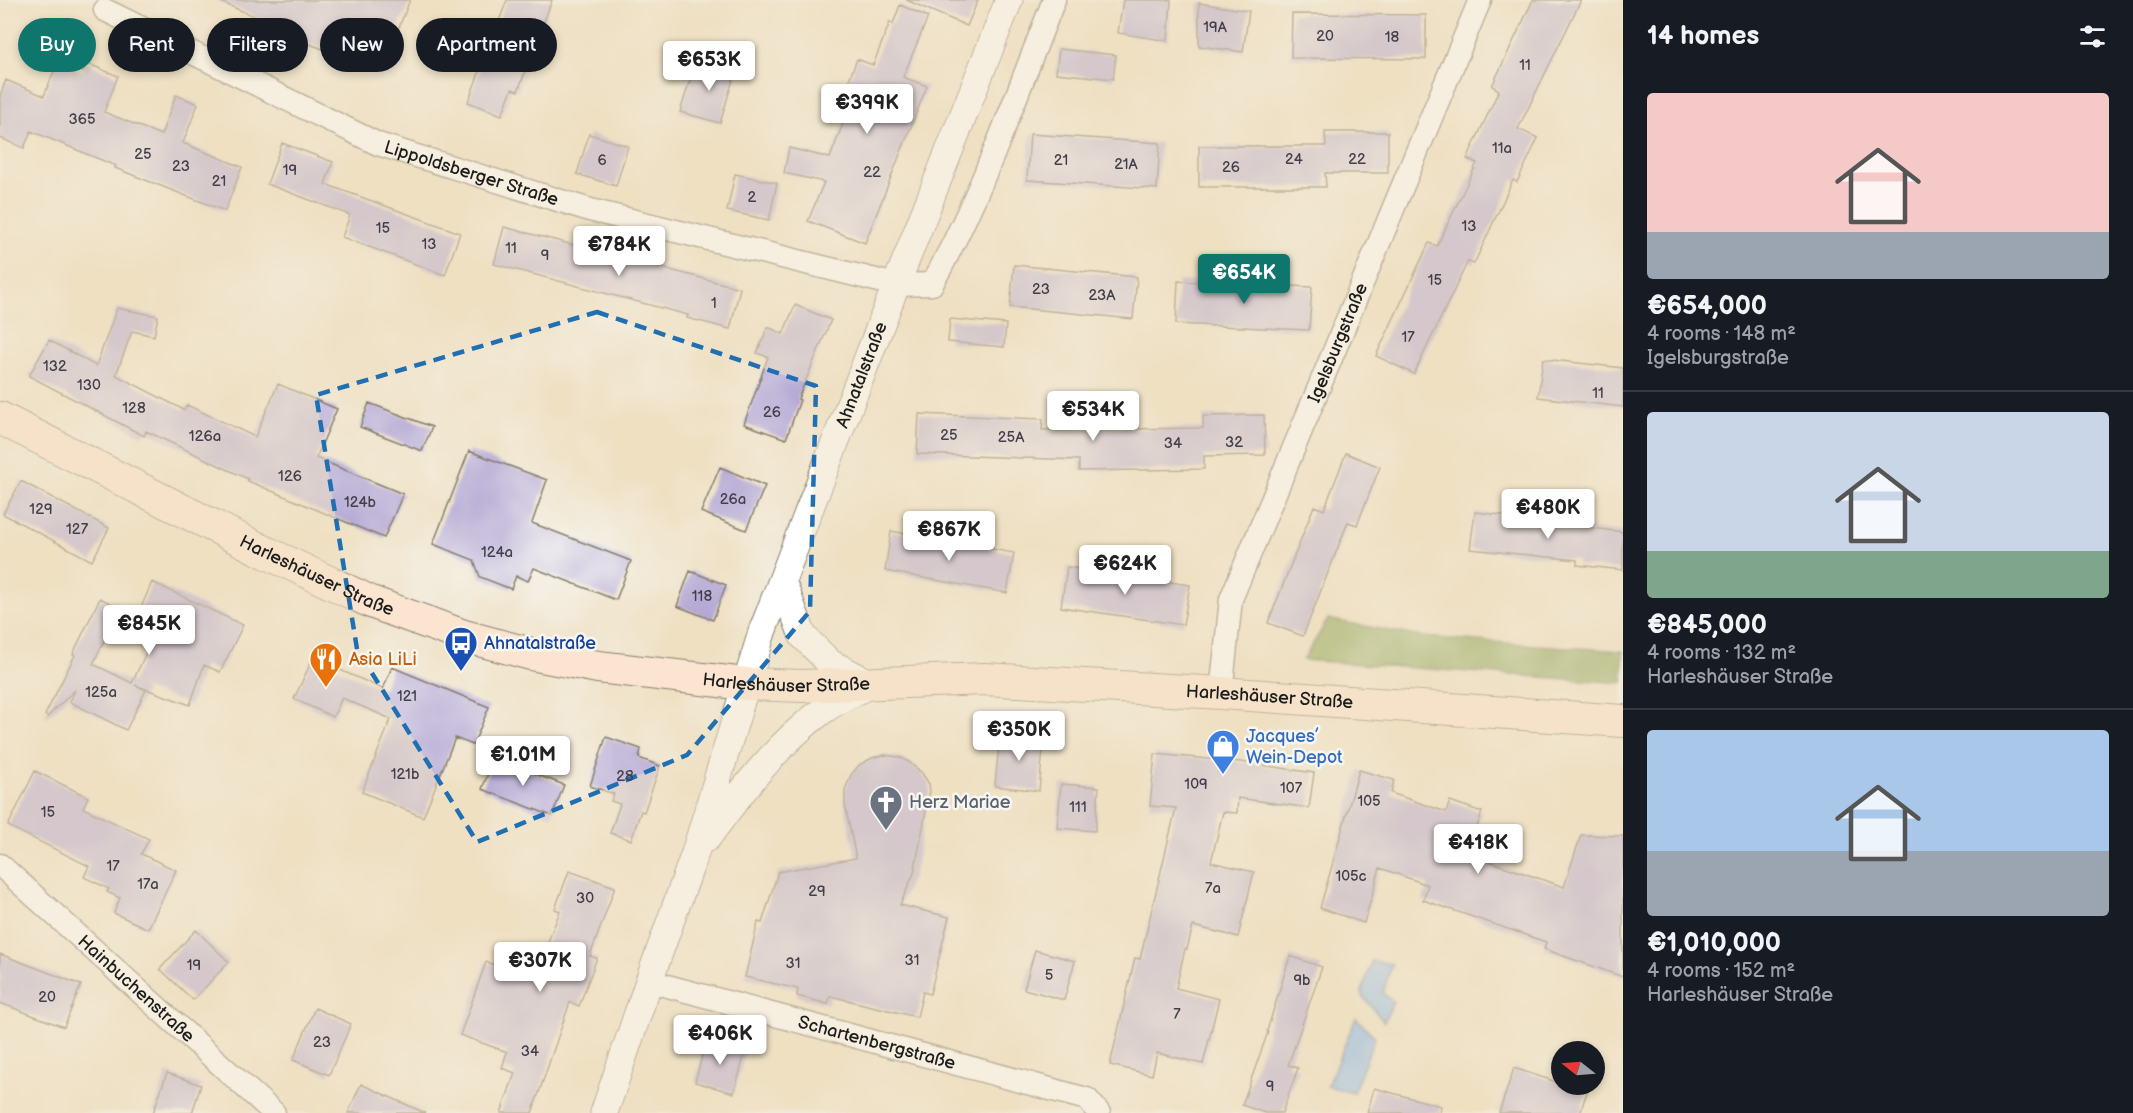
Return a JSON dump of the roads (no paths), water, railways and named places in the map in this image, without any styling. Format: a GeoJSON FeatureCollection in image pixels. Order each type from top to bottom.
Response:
{"type":"FeatureCollection","features":[{"type":"Feature","properties":{"kind":"main road","name":"Harleshäuser Straße"},"geometry":{"type":"LineString","coordinates":[[0,418],[270,554],[371,602],[444,629],[531,654],[598,667],[746,684],[802,686],[985,679],[1623,721]]}},
{"type":"Feature","properties":{"kind":"street","name":"Ahnatalstraße"},"geometry":{"type":"LineString","coordinates":[[604,1113],[695,853],[760,638],[896,285],[1010,0]]}},
{"type":"Feature","properties":{"kind":"street"},"geometry":{"type":"LineString","coordinates":[[896,285],[932,284],[952,248],[983,179],[1054,0]]}},
{"type":"Feature","properties":{"kind":"street","name":"Igelsburgstraße"},"geometry":{"type":"LineString","coordinates":[[1221,693],[1231,599],[1480,0]]}},
{"type":"Feature","properties":{"kind":"street","name":"Lippoldsberger Straße"},"geometry":{"type":"LineString","coordinates":[[105,10],[378,144],[590,210],[896,285]]}},
{"type":"Feature","properties":{"kind":"street"},"geometry":{"type":"LineString","coordinates":[[782,581],[803,636],[831,663],[871,684]]}},
{"type":"Feature","properties":{"kind":"street"},"geometry":{"type":"LineString","coordinates":[[695,853],[739,794],[784,743],[823,710],[871,684]]}},
{"type":"Feature","properties":{"kind":"street","name":"Hainbuchenstraße"},"geometry":{"type":"LineString","coordinates":[[0,866],[274,1113]]}},
{"type":"Feature","properties":{"kind":"street","name":"Schartenbergstraße"},"geometry":{"type":"LineString","coordinates":[[649,981],[1087,1099],[1099,1113]]}},
{"type":"Feature","properties":{"kind":"water"},"geometry":{"type":"Polygon","coordinates":[[[1372,961],[1392,964],[1383,993],[1393,1002],[1384,1022],[1361,994],[1372,961]]]}},
{"type":"Feature","properties":{"kind":"water"},"geometry":{"type":"Polygon","coordinates":[[[1356,1018],[1375,1037],[1353,1093],[1327,1086],[1356,1018]]]}},
{"type":"Feature","properties":{"kind":"place","name":"Ahnatalstraße"},"geometry":{"type":"Point","coordinates":[461,672]}},
{"type":"Feature","properties":{"kind":"place","name":"Asia LiLi"},"geometry":{"type":"Point","coordinates":[326,688]}},
{"type":"Feature","properties":{"kind":"place","name":"Jacques’ Wein-Depot"},"geometry":{"type":"Point","coordinates":[1223,775]}},
{"type":"Feature","properties":{"kind":"place","name":"Herz Mariae"},"geometry":{"type":"Point","coordinates":[886,831]}}]}
